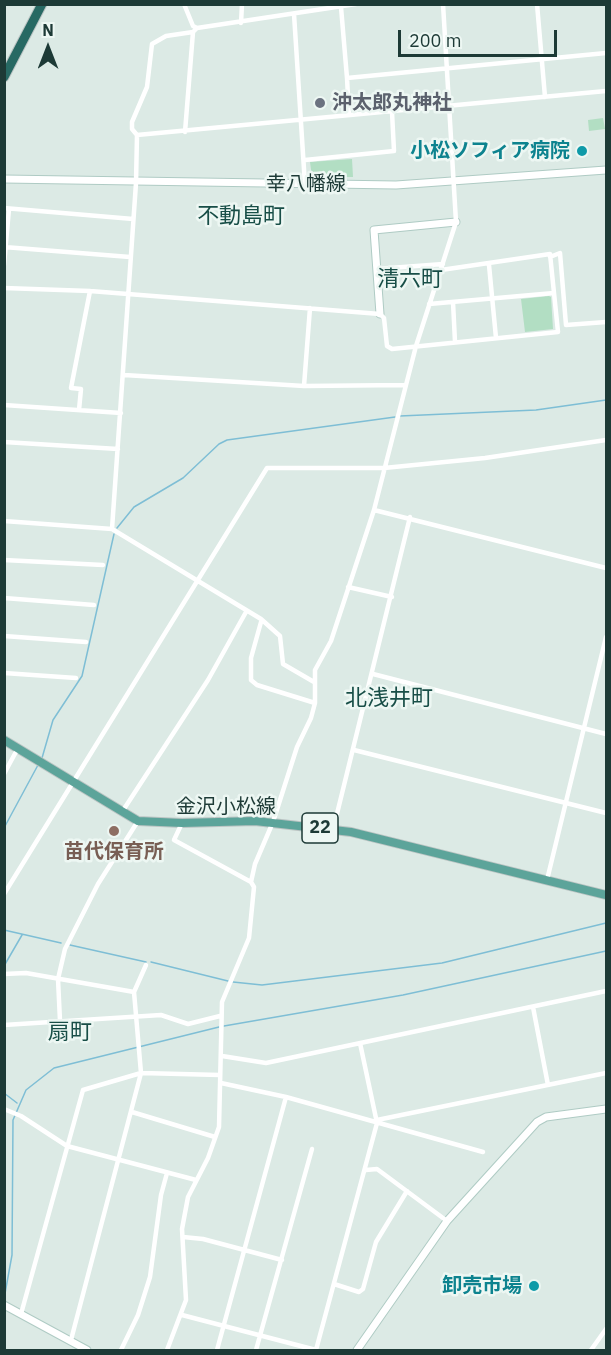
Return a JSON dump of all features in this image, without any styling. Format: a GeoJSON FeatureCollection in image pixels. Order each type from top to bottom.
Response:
{"type":"FeatureCollection","features":[{"type":"Feature","properties":{"kind":"highway"},"geometry":{"type":"LineString","coordinates":[[4,76],[42,4]]}},
{"type":"Feature","properties":{"kind":"main road","name":"金沢小松線"},"geometry":{"type":"LineString","coordinates":[[4,740],[138,821],[273,822],[333,830],[389,840],[606,895]]}},
{"type":"Feature","properties":{"kind":"street"},"geometry":{"type":"LineString","coordinates":[[184,4],[195,30],[185,132]]}},
{"type":"Feature","properties":{"kind":"street"},"geometry":{"type":"LineString","coordinates":[[240,23],[242,4]]}},
{"type":"Feature","properties":{"kind":"street"},"geometry":{"type":"LineString","coordinates":[[112,529],[136,183],[137,135],[132,129],[132,122],[147,87],[152,44],[171,34],[356,4]]}},
{"type":"Feature","properties":{"kind":"street"},"geometry":{"type":"LineString","coordinates":[[251,882],[297,747],[315,703],[315,670],[331,641],[374,510],[416,346],[456,222],[456,182],[443,4]]}},
{"type":"Feature","properties":{"kind":"street"},"geometry":{"type":"LineString","coordinates":[[537,4],[545,97]]}},
{"type":"Feature","properties":{"kind":"street"},"geometry":{"type":"LineString","coordinates":[[340,6],[349,115]]}},
{"type":"Feature","properties":{"kind":"street"},"geometry":{"type":"LineString","coordinates":[[294,14],[305,184]]}},
{"type":"Feature","properties":{"kind":"street"},"geometry":{"type":"LineString","coordinates":[[347,78],[606,53]]}},
{"type":"Feature","properties":{"kind":"street"},"geometry":{"type":"LineString","coordinates":[[137,135],[606,91]]}},
{"type":"Feature","properties":{"kind":"street"},"geometry":{"type":"LineString","coordinates":[[305,160],[394,151],[392,112]]}},
{"type":"Feature","properties":{"kind":"street","name":"幸八幡線"},"geometry":{"type":"LineString","coordinates":[[4,179],[136,183],[456,182],[606,170]]}},
{"type":"Feature","properties":{"kind":"street"},"geometry":{"type":"LineString","coordinates":[[4,265],[7,208],[133,219]]}},
{"type":"Feature","properties":{"kind":"street"},"geometry":{"type":"LineString","coordinates":[[441,270],[550,254],[558,332],[392,349],[387,346],[384,318],[380,314],[374,230],[456,222]]}},
{"type":"Feature","properties":{"kind":"street"},"geometry":{"type":"LineString","coordinates":[[5,247],[130,257]]}},
{"type":"Feature","properties":{"kind":"street"},"geometry":{"type":"LineString","coordinates":[[550,257],[560,253],[566,325],[606,322]]}},
{"type":"Feature","properties":{"kind":"street"},"geometry":{"type":"LineString","coordinates":[[377,269],[443,264]]}},
{"type":"Feature","properties":{"kind":"street"},"geometry":{"type":"LineString","coordinates":[[489,264],[496,338]]}},
{"type":"Feature","properties":{"kind":"street"},"geometry":{"type":"LineString","coordinates":[[4,288],[90,291],[380,314]]}},
{"type":"Feature","properties":{"kind":"street"},"geometry":{"type":"LineString","coordinates":[[79,410],[81,389],[71,388],[90,291]]}},
{"type":"Feature","properties":{"kind":"street"},"geometry":{"type":"LineString","coordinates":[[429,304],[555,293]]}},
{"type":"Feature","properties":{"kind":"street"},"geometry":{"type":"LineString","coordinates":[[453,302],[454,342]]}},
{"type":"Feature","properties":{"kind":"street"},"geometry":{"type":"LineString","coordinates":[[304,386],[310,308]]}},
{"type":"Feature","properties":{"kind":"street"},"geometry":{"type":"LineString","coordinates":[[124,375],[304,386],[405,385]]}},
{"type":"Feature","properties":{"kind":"street"},"geometry":{"type":"LineString","coordinates":[[4,405],[121,413]]}},
{"type":"Feature","properties":{"kind":"street"},"geometry":{"type":"LineString","coordinates":[[4,894],[71,781],[267,468],[384,468],[485,458],[606,440]]}},
{"type":"Feature","properties":{"kind":"street"},"geometry":{"type":"LineString","coordinates":[[4,442],[118,449]]}},
{"type":"Feature","properties":{"kind":"street"},"geometry":{"type":"LineString","coordinates":[[374,510],[606,568]]}},
{"type":"Feature","properties":{"kind":"street"},"geometry":{"type":"LineString","coordinates":[[333,830],[374,674],[410,518]]}},
{"type":"Feature","properties":{"kind":"street"},"geometry":{"type":"LineString","coordinates":[[4,521],[112,529],[246,612],[280,636],[283,664],[314,682]]}},
{"type":"Feature","properties":{"kind":"street"},"geometry":{"type":"LineString","coordinates":[[4,560],[103,565]]}},
{"type":"Feature","properties":{"kind":"street"},"geometry":{"type":"LineString","coordinates":[[348,587],[392,597]]}},
{"type":"Feature","properties":{"kind":"street"},"geometry":{"type":"LineString","coordinates":[[4,598],[94,605]]}},
{"type":"Feature","properties":{"kind":"street"},"geometry":{"type":"LineString","coordinates":[[122,812],[208,680],[246,612]]}},
{"type":"Feature","properties":{"kind":"street"},"geometry":{"type":"LineString","coordinates":[[261,622],[250,658],[250,681],[315,703]]}},
{"type":"Feature","properties":{"kind":"street"},"geometry":{"type":"LineString","coordinates":[[4,636],[86,642]]}},
{"type":"Feature","properties":{"kind":"street"},"geometry":{"type":"LineString","coordinates":[[546,880],[606,637]]}},
{"type":"Feature","properties":{"kind":"street"},"geometry":{"type":"LineString","coordinates":[[4,673],[76,678]]}},
{"type":"Feature","properties":{"kind":"street"},"geometry":{"type":"LineString","coordinates":[[374,674],[606,734]]}},
{"type":"Feature","properties":{"kind":"street"},"geometry":{"type":"LineString","coordinates":[[4,774],[18,748]]}},
{"type":"Feature","properties":{"kind":"street"},"geometry":{"type":"LineString","coordinates":[[354,750],[606,813]]}},
{"type":"Feature","properties":{"kind":"street"},"geometry":{"type":"LineString","coordinates":[[60,1021],[58,979],[68,940],[98,884],[138,821]]}},
{"type":"Feature","properties":{"kind":"street"},"geometry":{"type":"LineString","coordinates":[[167,1350],[186,1300],[183,1237],[188,1197],[208,1158],[219,1127],[222,1002],[249,938],[254,887],[251,882],[174,840],[182,823]]}},
{"type":"Feature","properties":{"kind":"street"},"geometry":{"type":"LineString","coordinates":[[71,1341],[141,1073],[134,992],[146,966]]}},
{"type":"Feature","properties":{"kind":"street"},"geometry":{"type":"LineString","coordinates":[[4,974],[26,973],[134,992]]}},
{"type":"Feature","properties":{"kind":"street"},"geometry":{"type":"LineString","coordinates":[[221,1053],[266,1063],[606,991]]}},
{"type":"Feature","properties":{"kind":"street"},"geometry":{"type":"LineString","coordinates":[[532,1007],[548,1085]]}},
{"type":"Feature","properties":{"kind":"street"},"geometry":{"type":"LineString","coordinates":[[4,1025],[161,1015],[188,1024],[220,1018]]}},
{"type":"Feature","properties":{"kind":"street"},"geometry":{"type":"LineString","coordinates":[[182,1314],[316,1350],[366,1170],[377,1121],[360,1043]]}},
{"type":"Feature","properties":{"kind":"street"},"geometry":{"type":"LineString","coordinates":[[21,1314],[83,1090],[141,1073],[220,1075]]}},
{"type":"Feature","properties":{"kind":"street"},"geometry":{"type":"LineString","coordinates":[[377,1121],[606,1073]]}},
{"type":"Feature","properties":{"kind":"street"},"geometry":{"type":"LineString","coordinates":[[221,1083],[286,1097],[483,1152]]}},
{"type":"Feature","properties":{"kind":"street"},"geometry":{"type":"LineString","coordinates":[[217,1350],[286,1097]]}},
{"type":"Feature","properties":{"kind":"street"},"geometry":{"type":"LineString","coordinates":[[357,1350],[445,1219],[537,1122],[546,1117],[606,1109]]}},
{"type":"Feature","properties":{"kind":"street"},"geometry":{"type":"LineString","coordinates":[[6,1110],[21,1116],[67,1146],[195,1180]]}},
{"type":"Feature","properties":{"kind":"street"},"geometry":{"type":"LineString","coordinates":[[132,1112],[215,1137]]}},
{"type":"Feature","properties":{"kind":"street"},"geometry":{"type":"LineString","coordinates":[[256,1350],[312,1149]]}},
{"type":"Feature","properties":{"kind":"street"},"geometry":{"type":"LineString","coordinates":[[366,1170],[377,1169],[445,1219]]}},
{"type":"Feature","properties":{"kind":"street"},"geometry":{"type":"LineString","coordinates":[[122,1350],[138,1315],[150,1277],[161,1195],[167,1173]]}},
{"type":"Feature","properties":{"kind":"street"},"geometry":{"type":"LineString","coordinates":[[333,1284],[359,1292],[363,1289],[376,1242],[407,1191]]}},
{"type":"Feature","properties":{"kind":"street"},"geometry":{"type":"LineString","coordinates":[[183,1237],[203,1239],[282,1260]]}},
{"type":"Feature","properties":{"kind":"street"},"geometry":{"type":"LineString","coordinates":[[4,1305],[87,1350]]}},
{"type":"Feature","properties":{"kind":"street"},"geometry":{"type":"LineString","coordinates":[[591,1350],[606,1329]]}},
{"type":"Feature","properties":{"kind":"green space"},"geometry":{"type":"Polygon","coordinates":[[[603,118],[605,129],[589,131],[588,120],[603,118]]]}},
{"type":"Feature","properties":{"kind":"green space"},"geometry":{"type":"Polygon","coordinates":[[[352,159],[353,177],[312,177],[310,162],[352,159]]]}},
{"type":"Feature","properties":{"kind":"green space"},"geometry":{"type":"Polygon","coordinates":[[[551,297],[553,329],[525,332],[521,299],[551,297]]]}},
{"type":"Feature","properties":{"kind":"waterway"},"geometry":{"type":"LineString","coordinates":[[400,416],[536,410],[606,400]]}},
{"type":"Feature","properties":{"kind":"waterway"},"geometry":{"type":"LineString","coordinates":[[117,528],[134,507],[183,478],[219,444],[227,440],[395,417]]}},
{"type":"Feature","properties":{"kind":"waterway"},"geometry":{"type":"LineString","coordinates":[[42,758],[53,720],[82,676],[114,534]]}},
{"type":"Feature","properties":{"kind":"waterway"},"geometry":{"type":"LineString","coordinates":[[4,828],[38,765]]}},
{"type":"Feature","properties":{"kind":"waterway"},"geometry":{"type":"LineString","coordinates":[[233,982],[262,985],[442,963],[606,923]]}},
{"type":"Feature","properties":{"kind":"waterway"},"geometry":{"type":"LineString","coordinates":[[4,930],[61,943]]}},
{"type":"Feature","properties":{"kind":"waterway"},"geometry":{"type":"LineString","coordinates":[[4,966],[22,935]]}},
{"type":"Feature","properties":{"kind":"waterway"},"geometry":{"type":"LineString","coordinates":[[70,945],[146,962]]}},
{"type":"Feature","properties":{"kind":"waterway"},"geometry":{"type":"LineString","coordinates":[[224,1026],[403,995],[606,951]]}},
{"type":"Feature","properties":{"kind":"waterway"},"geometry":{"type":"LineString","coordinates":[[151,962],[228,981]]}},
{"type":"Feature","properties":{"kind":"waterway"},"geometry":{"type":"LineString","coordinates":[[4,1299],[12,1255],[13,1120],[26,1090],[54,1068],[219,1027]]}},
{"type":"Feature","properties":{"kind":"waterway"},"geometry":{"type":"LineString","coordinates":[[4,1093],[17,1103]]}},
{"type":"Feature","properties":{"kind":"place","name":"沖太郎丸神社"},"geometry":{"type":"Point","coordinates":[320,103]}},
{"type":"Feature","properties":{"kind":"place","name":"小松ソフィア病院"},"geometry":{"type":"Point","coordinates":[582,151]}},
{"type":"Feature","properties":{"kind":"place","name":"苗代保育所"},"geometry":{"type":"Point","coordinates":[114,831]}},
{"type":"Feature","properties":{"kind":"place","name":"卸売市場"},"geometry":{"type":"Point","coordinates":[534,1286]}},
{"type":"Feature","properties":{"kind":"district","name":"不動島町"},"geometry":{"type":"Point","coordinates":[241,217]}},
{"type":"Feature","properties":{"kind":"district","name":"清六町"},"geometry":{"type":"Point","coordinates":[410,280]}},
{"type":"Feature","properties":{"kind":"district","name":"北浅井町"},"geometry":{"type":"Point","coordinates":[389,699]}},
{"type":"Feature","properties":{"kind":"district","name":"扇町"},"geometry":{"type":"Point","coordinates":[70,1033]}}]}
